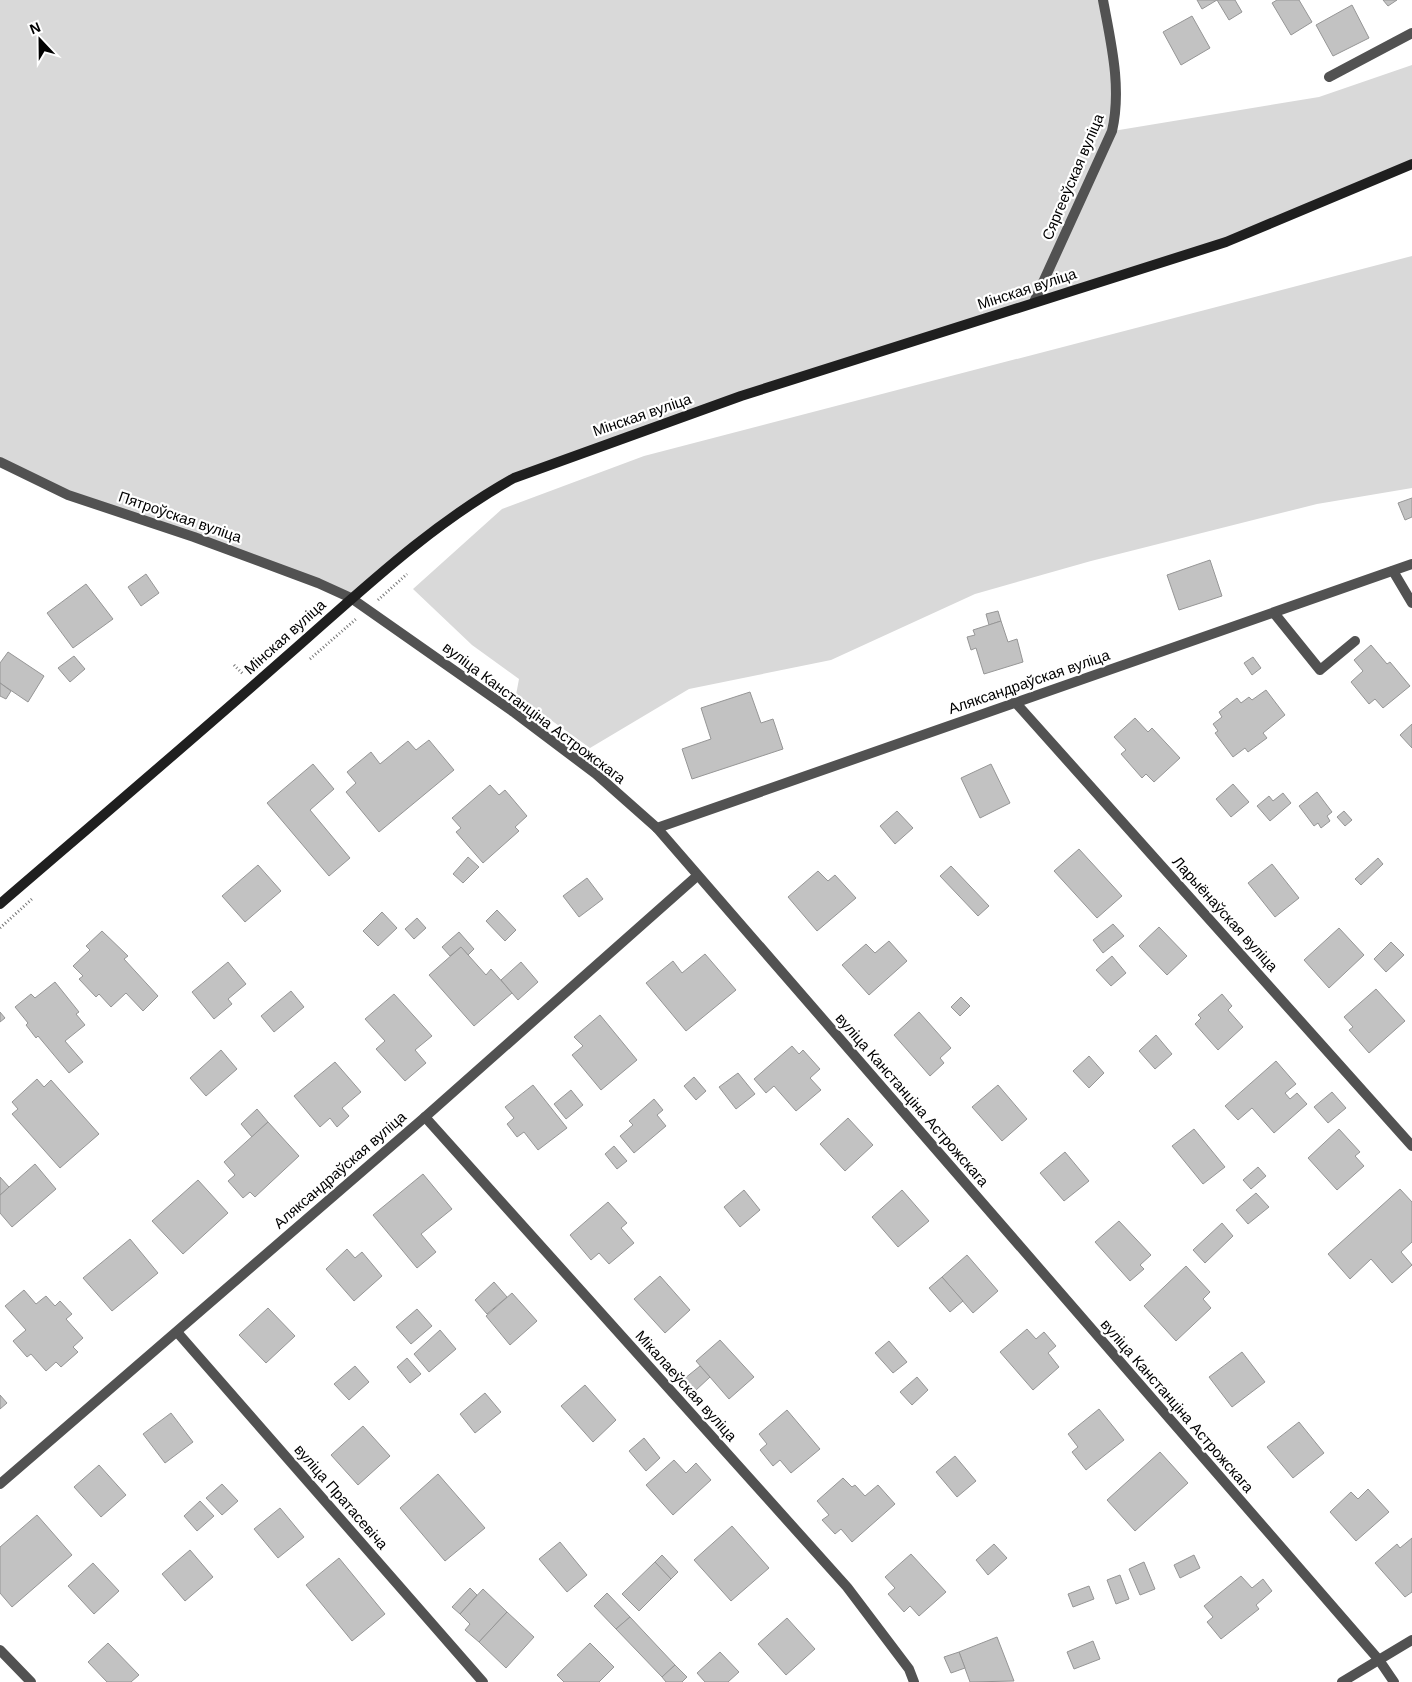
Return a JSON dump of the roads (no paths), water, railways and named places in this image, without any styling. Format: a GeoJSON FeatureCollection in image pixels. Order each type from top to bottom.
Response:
{"type":"FeatureCollection","features":[{"type":"Feature","properties":{"kind":"main road","name":"Мінская вуліца"},"geometry":{"type":"LineString","coordinates":[[0,904],[267,674],[351,598],[442,523],[479,498],[514,478],[741,396],[1226,242],[1412,164]]}},
{"type":"Feature","properties":{"kind":"street","name":"Сяргееўская вуліца"},"geometry":{"type":"LineString","coordinates":[[1034,302],[1112,131],[1116,113],[1116,84],[1103,0]]}},
{"type":"Feature","properties":{"kind":"street"},"geometry":{"type":"LineString","coordinates":[[1329,77],[1412,33]]}},
{"type":"Feature","properties":{"kind":"street","name":"Пятроўская вуліца"},"geometry":{"type":"LineString","coordinates":[[0,462],[68,495],[221,547],[318,583],[351,598]]}},
{"type":"Feature","properties":{"kind":"street","name":"Аляксандраўская вуліца"},"geometry":{"type":"LineString","coordinates":[[657,828],[1412,564]]}},
{"type":"Feature","properties":{"kind":"street"},"geometry":{"type":"LineString","coordinates":[[1393,572],[1412,603]]}},
{"type":"Feature","properties":{"kind":"street","name":"вуліца Канстанціна Астрожскага"},"geometry":{"type":"LineString","coordinates":[[351,598],[515,712],[596,774],[657,828],[1379,1660],[1394,1682]]}},
{"type":"Feature","properties":{"kind":"street"},"geometry":{"type":"LineString","coordinates":[[1274,613],[1320,670],[1356,641]]}},
{"type":"Feature","properties":{"kind":"street","name":"Ларыёнаўская вуліца"},"geometry":{"type":"LineString","coordinates":[[1015,702],[1412,1146]]}},
{"type":"Feature","properties":{"kind":"street","name":"Аляксандраўская вуліца"},"geometry":{"type":"LineString","coordinates":[[0,1484],[425,1117],[697,876]]}},
{"type":"Feature","properties":{"kind":"street","name":"Мікалаеўская вуліца"},"geometry":{"type":"LineString","coordinates":[[425,1117],[847,1587],[909,1669],[914,1682]]}},
{"type":"Feature","properties":{"kind":"street","name":"вуліца Пратасевіча"},"geometry":{"type":"LineString","coordinates":[[177,1332],[483,1682]]}},
{"type":"Feature","properties":{"kind":"street"},"geometry":{"type":"LineString","coordinates":[[1342,1682],[1412,1640]]}},
{"type":"Feature","properties":{"kind":"street"},"geometry":{"type":"LineString","coordinates":[[0,1650],[31,1682]]}}]}
